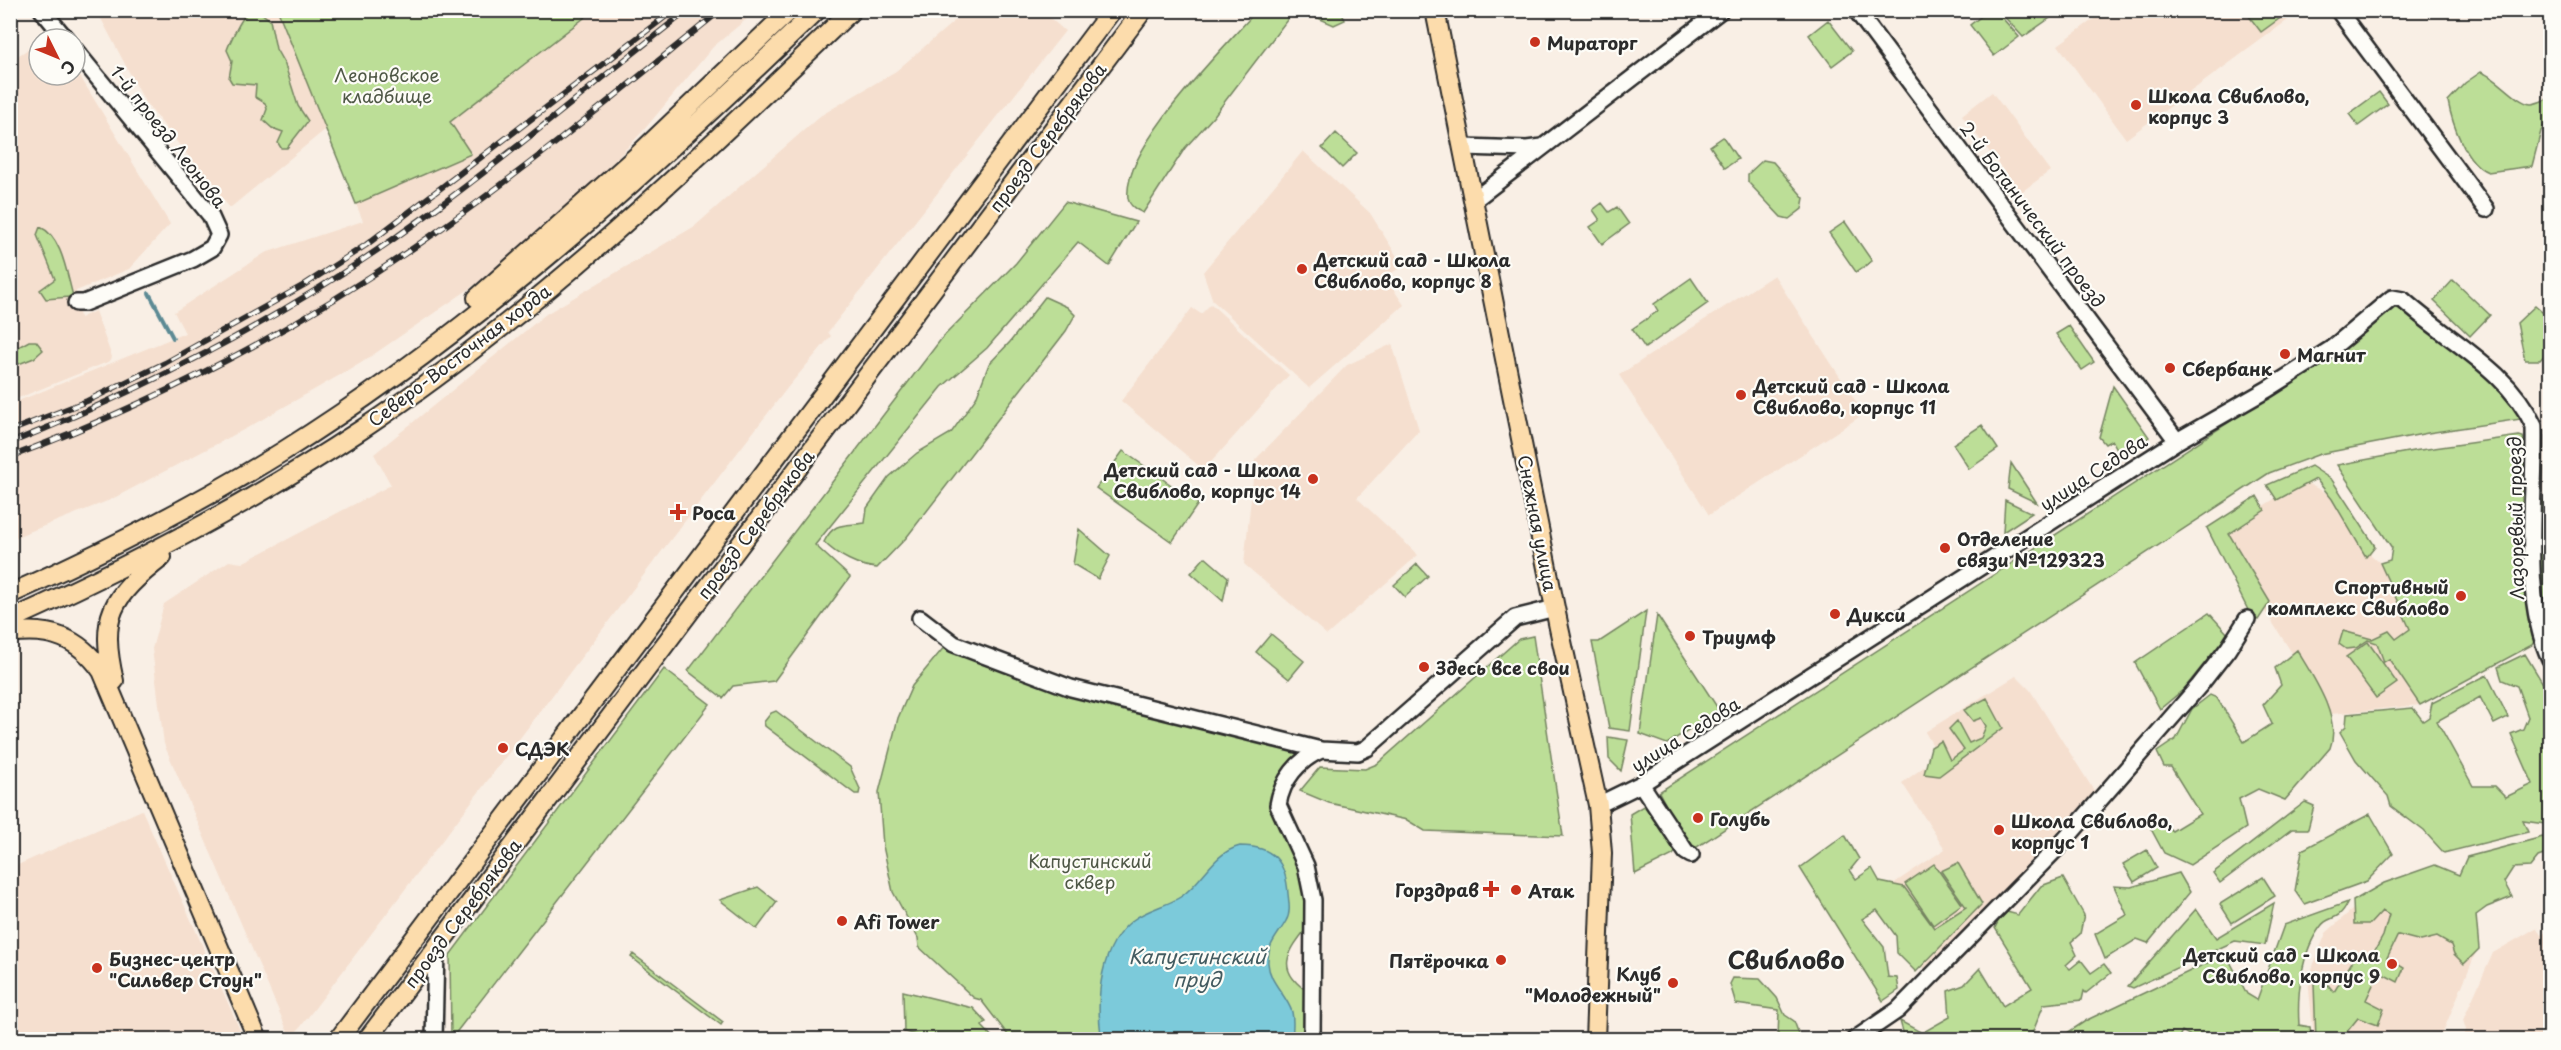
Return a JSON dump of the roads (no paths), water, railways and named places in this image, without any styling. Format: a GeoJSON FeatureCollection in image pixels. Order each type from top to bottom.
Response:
{"type":"FeatureCollection","features":[{"type":"Feature","properties":{"kind":"main road"},"geometry":{"type":"LineString","coordinates":[[315,431],[536,247],[724,75],[790,10]]}},
{"type":"Feature","properties":{"kind":"main road","name":"Северо-Восточная хорда"},"geometry":{"type":"LineString","coordinates":[[10,594],[90,558],[183,510],[315,431],[440,343],[533,269],[630,187],[817,10]]}},
{"type":"Feature","properties":{"kind":"main road","name":"Северо-Восточная хорда"},"geometry":{"type":"LineString","coordinates":[[10,620],[99,580],[191,533],[280,482],[353,435],[464,355],[564,275],[694,161],[852,10]]}},
{"type":"Feature","properties":{"kind":"main road","name":"проезд Серебрякова"},"geometry":{"type":"LineString","coordinates":[[338,1040],[1112,10]]}},
{"type":"Feature","properties":{"kind":"main road","name":"проезд Серебрякова"},"geometry":{"type":"LineString","coordinates":[[367,1040],[1143,10]]}},
{"type":"Feature","properties":{"kind":"main road","name":"Снежная улица"},"geometry":{"type":"LineString","coordinates":[[1435,10],[1555,608],[1598,805],[1602,853],[1595,1040]]}},
{"type":"Feature","properties":{"kind":"main road"},"geometry":{"type":"LineString","coordinates":[[120,711],[108,651],[111,614],[119,598],[133,580],[191,533]]}},
{"type":"Feature","properties":{"kind":"main road"},"geometry":{"type":"LineString","coordinates":[[10,633],[32,630],[52,632],[80,646],[102,671],[258,1040]]}},
{"type":"Feature","properties":{"kind":"street"},"geometry":{"type":"LineString","coordinates":[[42,10],[56,27]]}},
{"type":"Feature","properties":{"kind":"street"},"geometry":{"type":"LineString","coordinates":[[1474,200],[1721,10]]}},
{"type":"Feature","properties":{"kind":"street","name":"2-й Ботанический проезд"},"geometry":{"type":"LineString","coordinates":[[1856,10],[2177,441]]}},
{"type":"Feature","properties":{"kind":"street"},"geometry":{"type":"LineString","coordinates":[[2338,10],[2486,209]]}},
{"type":"Feature","properties":{"kind":"street","name":"1-й проезд Леонова"},"geometry":{"type":"LineString","coordinates":[[76,303],[84,303],[193,259],[212,248],[219,235],[210,216],[87,65]]}},
{"type":"Feature","properties":{"kind":"street"},"geometry":{"type":"LineString","coordinates":[[1464,147],[1527,149],[1545,146]]}},
{"type":"Feature","properties":{"kind":"street","name":"улица Седова"},"geometry":{"type":"LineString","coordinates":[[1598,805],[1641,784],[2177,441],[2268,389],[2331,349],[2392,298]]}},
{"type":"Feature","properties":{"kind":"street","name":"Лазоревый проезд"},"geometry":{"type":"LineString","coordinates":[[2392,298],[2403,300],[2498,375],[2525,407],[2534,426],[2534,599],[2544,644],[2550,659]]}},
{"type":"Feature","properties":{"kind":"street"},"geometry":{"type":"LineString","coordinates":[[920,618],[954,644],[1071,688],[1321,750],[1358,752],[1367,748],[1515,618],[1555,608]]}},
{"type":"Feature","properties":{"kind":"street"},"geometry":{"type":"LineString","coordinates":[[1854,1040],[1898,1010],[2063,842],[2199,686],[2228,649],[2247,619]]}},
{"type":"Feature","properties":{"kind":"street"},"geometry":{"type":"LineString","coordinates":[[1312,1040],[1312,900],[1306,866],[1278,805],[1286,782],[1300,761],[1321,750]]}},
{"type":"Feature","properties":{"kind":"street"},"geometry":{"type":"LineString","coordinates":[[1641,784],[1686,852],[1691,855]]}},
{"type":"Feature","properties":{"kind":"street"},"geometry":{"type":"LineString","coordinates":[[434,1040],[436,948]]}},
{"type":"Feature","properties":{"kind":"water","name":"Капустинский пруд"},"geometry":{"type":"Polygon","coordinates":[[[1240,846],[1262,849],[1270,853],[1281,865],[1287,883],[1289,915],[1271,945],[1268,963],[1271,976],[1292,1012],[1292,1039],[1105,1039],[1101,1035],[1100,989],[1113,943],[1133,920],[1182,896],[1216,861],[1240,846]]]}},
{"type":"Feature","properties":{"kind":"waterway"},"geometry":{"type":"LineString","coordinates":[[149,293],[173,338]]}},
{"type":"Feature","properties":{"kind":"railway"},"geometry":{"type":"LineString","coordinates":[[10,431],[87,401],[165,363],[304,285],[366,245],[674,10]]}},
{"type":"Feature","properties":{"kind":"railway"},"geometry":{"type":"LineString","coordinates":[[10,443],[120,396],[173,370],[278,313],[329,282],[460,190],[688,10]]}},
{"type":"Feature","properties":{"kind":"railway"},"geometry":{"type":"LineString","coordinates":[[10,457],[67,435],[179,384],[288,327],[340,295],[442,228],[513,176],[721,10]]}},
{"type":"Feature","properties":{"kind":"place","name":"Мираторг"},"geometry":{"type":"Point","coordinates":[1535,42]}},
{"type":"Feature","properties":{"kind":"place","name":"Школа Свиблово, корпус 3"},"geometry":{"type":"Point","coordinates":[2136,105]}},
{"type":"Feature","properties":{"kind":"place","name":"Детский сад - Школа Свиблово, корпус 8"},"geometry":{"type":"Point","coordinates":[1302,269]}},
{"type":"Feature","properties":{"kind":"place","name":"Магнит"},"geometry":{"type":"Point","coordinates":[2285,354]}},
{"type":"Feature","properties":{"kind":"place","name":"Сбербанк"},"geometry":{"type":"Point","coordinates":[2170,368]}},
{"type":"Feature","properties":{"kind":"place","name":"Детский сад - Школа Свиблово, корпус 11"},"geometry":{"type":"Point","coordinates":[1741,395]}},
{"type":"Feature","properties":{"kind":"place","name":"Детский сад - Школа Свиблово, корпус 14"},"geometry":{"type":"Point","coordinates":[1313,479]}},
{"type":"Feature","properties":{"kind":"place","name":"Роса"},"geometry":{"type":"Point","coordinates":[678,512]}},
{"type":"Feature","properties":{"kind":"place","name":"Отделение связи №129323"},"geometry":{"type":"Point","coordinates":[1945,548]}},
{"type":"Feature","properties":{"kind":"place","name":"Спортивный комплекс Свиблово"},"geometry":{"type":"Point","coordinates":[2461,596]}},
{"type":"Feature","properties":{"kind":"place","name":"Дикси"},"geometry":{"type":"Point","coordinates":[1835,614]}},
{"type":"Feature","properties":{"kind":"place","name":"Триумф"},"geometry":{"type":"Point","coordinates":[1690,636]}},
{"type":"Feature","properties":{"kind":"place","name":"Здесь все свои"},"geometry":{"type":"Point","coordinates":[1424,667]}},
{"type":"Feature","properties":{"kind":"place","name":"СДЭК"},"geometry":{"type":"Point","coordinates":[503,748]}},
{"type":"Feature","properties":{"kind":"place","name":"Голубь"},"geometry":{"type":"Point","coordinates":[1698,818]}},
{"type":"Feature","properties":{"kind":"place","name":"Школа Свиблово, корпус 1"},"geometry":{"type":"Point","coordinates":[1999,830]}},
{"type":"Feature","properties":{"kind":"place","name":"Горздрав"},"geometry":{"type":"Point","coordinates":[1491,889]}},
{"type":"Feature","properties":{"kind":"place","name":"Атак"},"geometry":{"type":"Point","coordinates":[1516,890]}},
{"type":"Feature","properties":{"kind":"place","name":"Afi Tower"},"geometry":{"type":"Point","coordinates":[842,921]}},
{"type":"Feature","properties":{"kind":"place","name":"Пятёрочка"},"geometry":{"type":"Point","coordinates":[1501,960]}},
{"type":"Feature","properties":{"kind":"place","name":"Детский сад - Школа Свиблово, корпус 9"},"geometry":{"type":"Point","coordinates":[2392,964]}},
{"type":"Feature","properties":{"kind":"place","name":"Бизнес-центр \"Сильвер Стоун\""},"geometry":{"type":"Point","coordinates":[97,968]}},
{"type":"Feature","properties":{"kind":"place","name":"Клуб \"Молодежный\""},"geometry":{"type":"Point","coordinates":[1673,983]}},
{"type":"Feature","properties":{"kind":"district","name":"Свиблово"},"geometry":{"type":"Point","coordinates":[1786,959]}},
{"type":"Feature","properties":{"kind":"park label","name":"Леоновское кладбище"},"geometry":{"type":"Point","coordinates":[387,84]}},
{"type":"Feature","properties":{"kind":"park label","name":"Капустинский сквер"},"geometry":{"type":"Point","coordinates":[1090,870]}}]}
